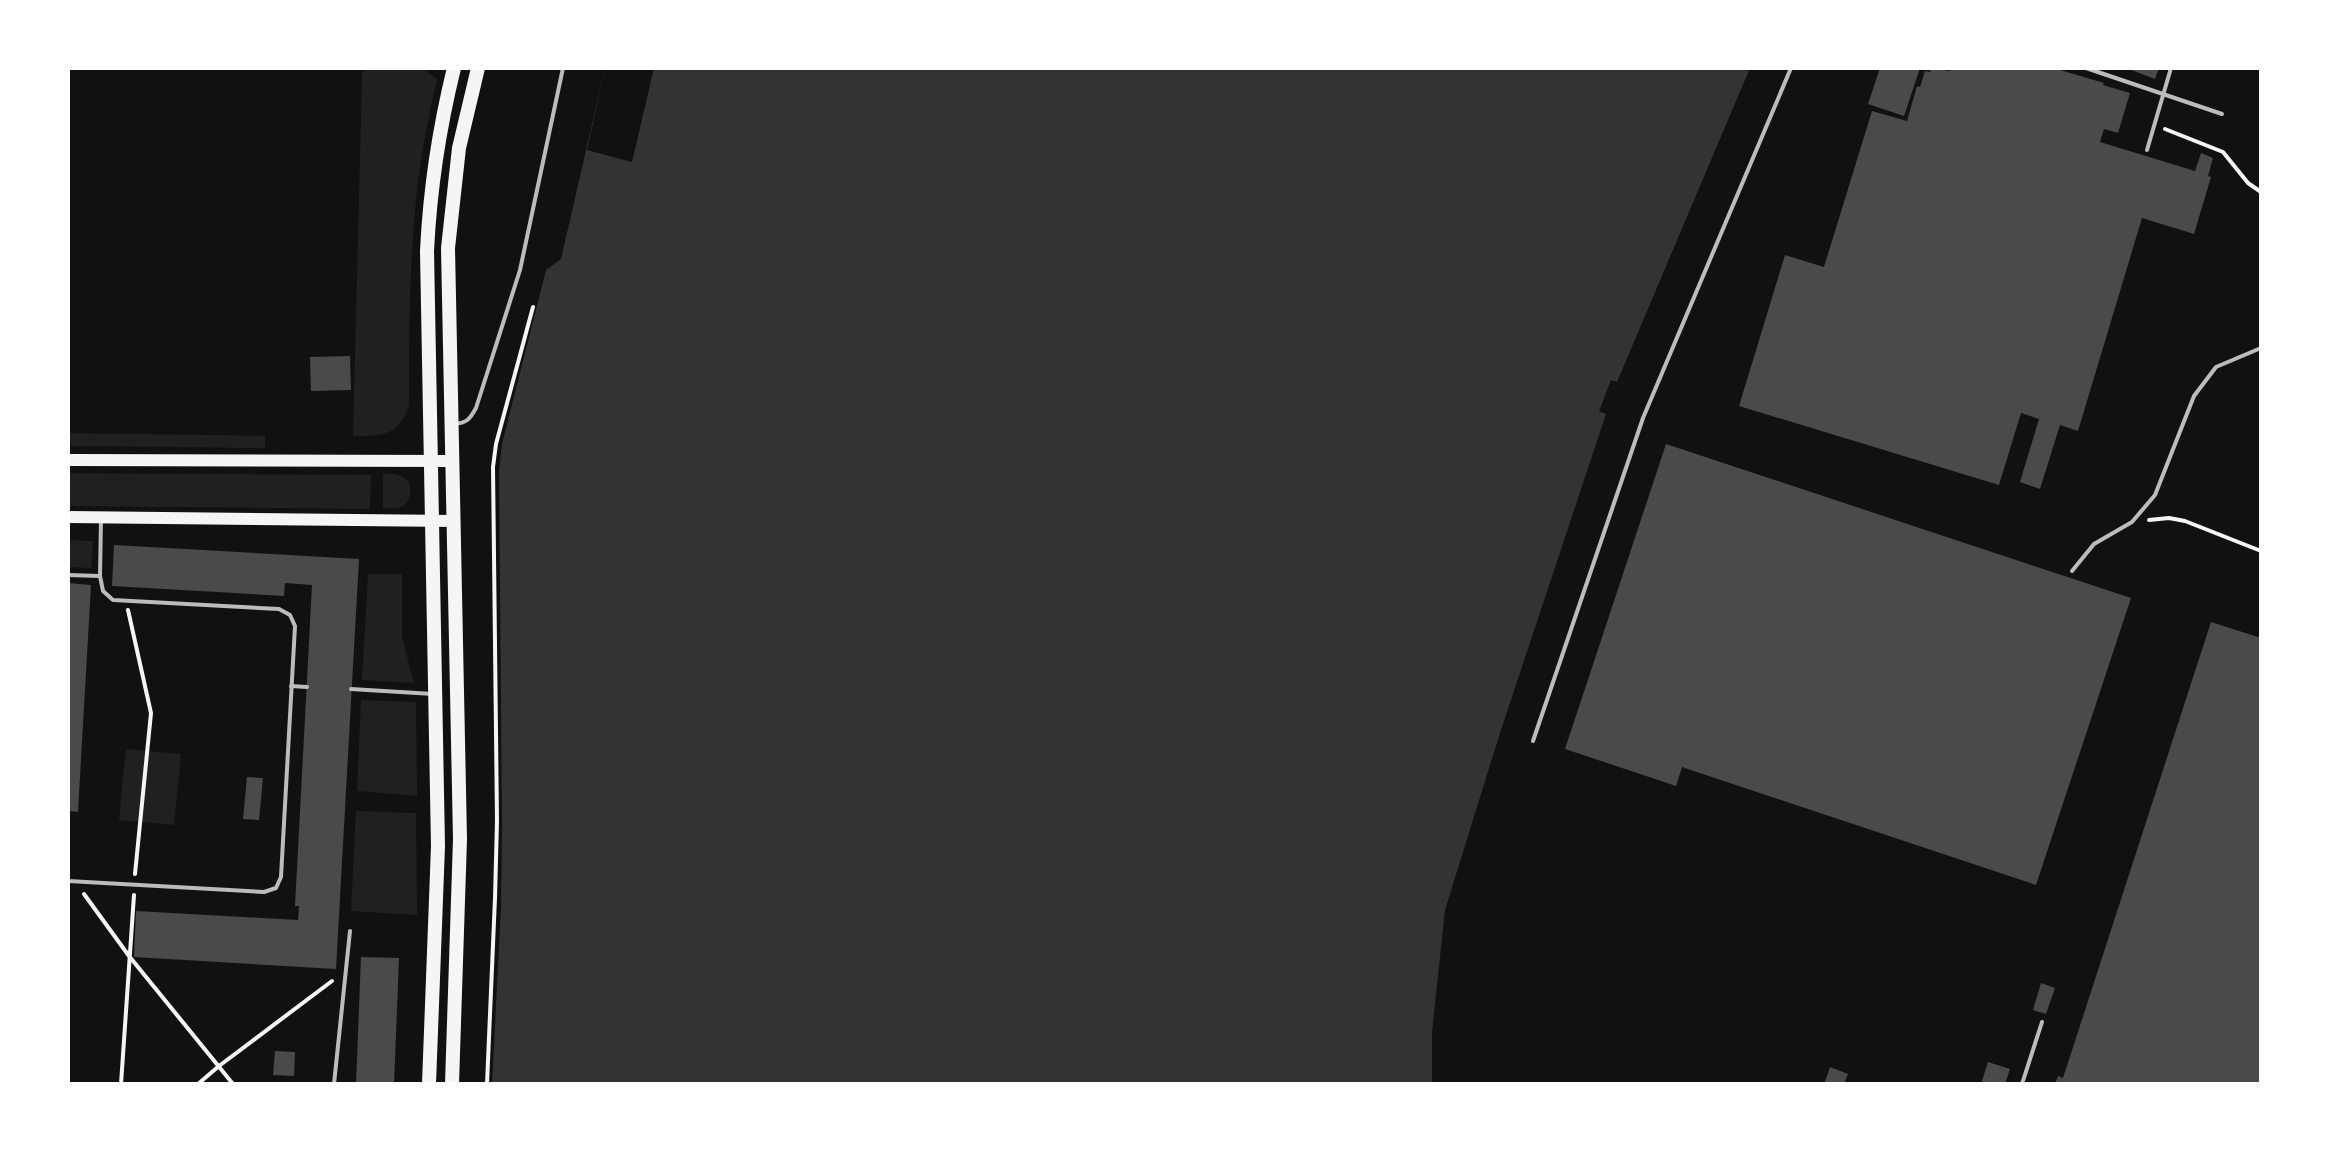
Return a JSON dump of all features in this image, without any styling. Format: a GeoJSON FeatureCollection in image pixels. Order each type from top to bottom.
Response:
{"type":"FeatureCollection","features":[{"type":"Feature","properties":{"kind":"main road"},"geometry":{"type":"LineString","coordinates":[[452,1084],[460,839],[448,248],[459,148],[478,68]]}},
{"type":"Feature","properties":{"kind":"main road"},"geometry":{"type":"LineString","coordinates":[[429,1084],[438,846],[427,299],[430,195],[452,69]]}},
{"type":"Feature","properties":{"kind":"main road"},"geometry":{"type":"LineString","coordinates":[[68,460],[453,461]]}},
{"type":"Feature","properties":{"kind":"main road"},"geometry":{"type":"LineString","coordinates":[[68,517],[454,521]]}},
{"type":"Feature","properties":{"kind":"lane"},"geometry":{"type":"LineString","coordinates":[[452,424],[464,423],[476,408],[520,270],[563,68]]}},
{"type":"Feature","properties":{"kind":"lane"},"geometry":{"type":"LineString","coordinates":[[1533,741],[1643,418],[1791,68]]}},
{"type":"Feature","properties":{"kind":"lane"},"geometry":{"type":"LineString","coordinates":[[2086,68],[2222,114]]}},
{"type":"Feature","properties":{"kind":"lane"},"geometry":{"type":"LineString","coordinates":[[2147,150],[2171,68]]}},
{"type":"Feature","properties":{"kind":"lane"},"geometry":{"type":"LineString","coordinates":[[2072,571],[2094,544],[2132,522],[2155,495],[2194,396],[2216,367],[2261,348]]}},
{"type":"Feature","properties":{"kind":"lane"},"geometry":{"type":"LineString","coordinates":[[71,881],[264,892],[276,888],[281,877],[295,626],[290,615],[279,609],[113,600],[103,591],[100,576],[101,517]]}},
{"type":"Feature","properties":{"kind":"lane"},"geometry":{"type":"LineString","coordinates":[[68,575],[100,576]]}},
{"type":"Feature","properties":{"kind":"lane"},"geometry":{"type":"LineString","coordinates":[[291,686],[307,687]]}},
{"type":"Feature","properties":{"kind":"lane"},"geometry":{"type":"LineString","coordinates":[[351,689],[435,694]]}},
{"type":"Feature","properties":{"kind":"lane"},"geometry":{"type":"LineString","coordinates":[[334,1084],[350,931]]}},
{"type":"Feature","properties":{"kind":"lane"},"geometry":{"type":"LineString","coordinates":[[2022,1084],[2042,1022]]}},
{"type":"Feature","properties":{"kind":"path"},"geometry":{"type":"LineString","coordinates":[[2154,125],[2223,152],[2248,183],[2261,192]]}},
{"type":"Feature","properties":{"kind":"path"},"geometry":{"type":"LineString","coordinates":[[487,1084],[497,821],[493,467],[496,444],[533,307]]}},
{"type":"Feature","properties":{"kind":"path"},"geometry":{"type":"LineString","coordinates":[[2132,522],[2169,518],[2185,521],[2261,551]]}},
{"type":"Feature","properties":{"kind":"path"},"geometry":{"type":"LineString","coordinates":[[121,1084],[151,713],[126,600]]}},
{"type":"Feature","properties":{"kind":"path"},"geometry":{"type":"LineString","coordinates":[[71,881],[233,1084]]}},
{"type":"Feature","properties":{"kind":"path"},"geometry":{"type":"LineString","coordinates":[[198,1084],[348,969]]}},
{"type":"Feature","properties":{"kind":"shaded area"},"geometry":{"type":"Polygon","coordinates":[[[364,68],[421,68],[437,79],[422,154],[414,226],[409,405],[400,423],[388,432],[353,436],[362,76],[364,68]]]}},
{"type":"Feature","properties":{"kind":"shaded area"},"geometry":{"type":"Polygon","coordinates":[[[605,68],[1750,68],[1617,382],[1611,380],[1599,411],[1606,414],[1445,910],[1432,1032],[1432,1084],[492,1084],[502,826],[499,470],[502,444],[546,270],[561,259],[605,68]]]}},
{"type":"Feature","properties":{"kind":"shaded area"},"geometry":{"type":"Polygon","coordinates":[[[68,433],[265,436],[265,448],[68,446],[68,433]]]}},
{"type":"Feature","properties":{"kind":"shaded area"},"geometry":{"type":"Polygon","coordinates":[[[68,473],[371,475],[370,509],[68,506],[68,473]]]}},
{"type":"Feature","properties":{"kind":"shaded area"},"geometry":{"type":"Polygon","coordinates":[[[383,474],[398,475],[409,483],[410,495],[403,506],[383,508],[383,474]]]}},
{"type":"Feature","properties":{"kind":"shaded area"},"geometry":{"type":"Polygon","coordinates":[[[68,540],[93,541],[91,568],[68,567],[68,540]]]}},
{"type":"Feature","properties":{"kind":"shaded area"},"geometry":{"type":"Polygon","coordinates":[[[368,574],[402,574],[402,637],[414,683],[362,680],[368,574]]]}},
{"type":"Feature","properties":{"kind":"shaded area"},"geometry":{"type":"Polygon","coordinates":[[[361,700],[416,702],[417,796],[357,791],[361,700]]]}},
{"type":"Feature","properties":{"kind":"shaded area"},"geometry":{"type":"Polygon","coordinates":[[[126,749],[181,754],[174,825],[119,820],[126,749]]]}},
{"type":"Feature","properties":{"kind":"shaded area"},"geometry":{"type":"Polygon","coordinates":[[[356,811],[416,813],[417,915],[351,911],[356,811]]]}},
{"type":"Feature","properties":{"kind":"pier"},"geometry":{"type":"Polygon","coordinates":[[[605,68],[654,68],[632,162],[587,150],[605,68]]]}},
{"type":"Feature","properties":{"kind":"building"},"geometry":{"type":"Polygon","coordinates":[[[1880,68],[1920,68],[1904,116],[1868,104],[1880,68]]]}},
{"type":"Feature","properties":{"kind":"building"},"geometry":{"type":"Polygon","coordinates":[[[1931,68],[1950,71],[1951,68],[2053,68],[2104,83],[2130,93],[2118,133],[2104,129],[2100,142],[2195,171],[2201,153],[2213,158],[2208,176],[2211,177],[2194,234],[2142,218],[2078,431],[2060,425],[2040,489],[2020,482],[2039,419],[2021,413],[1999,485],[1739,406],[1785,255],[1824,267],[1872,111],[1907,121],[1917,86],[1920,87],[1925,71],[1930,72],[1931,68]]]}},
{"type":"Feature","properties":{"kind":"building"},"geometry":{"type":"Polygon","coordinates":[[[2126,68],[2159,68],[2155,79],[2126,68]]]}},
{"type":"Feature","properties":{"kind":"building"},"geometry":{"type":"Polygon","coordinates":[[[350,356],[351,390],[311,391],[310,357],[350,356]]]}},
{"type":"Feature","properties":{"kind":"building"},"geometry":{"type":"Polygon","coordinates":[[[1666,444],[2131,598],[2036,885],[1682,767],[1676,786],[1565,749],[1666,444]]]}},
{"type":"Feature","properties":{"kind":"building"},"geometry":{"type":"Polygon","coordinates":[[[114,545],[359,559],[336,969],[134,957],[136,911],[298,920],[299,906],[295,906],[312,585],[285,583],[284,596],[112,586],[114,545]]]}},
{"type":"Feature","properties":{"kind":"building"},"geometry":{"type":"Polygon","coordinates":[[[68,583],[91,585],[78,812],[68,811],[68,583]]]}},
{"type":"Feature","properties":{"kind":"building"},"geometry":{"type":"Polygon","coordinates":[[[2211,622],[2261,638],[2261,1084],[2055,1084],[2058,1076],[2063,1078],[2211,622]]]}},
{"type":"Feature","properties":{"kind":"building"},"geometry":{"type":"Polygon","coordinates":[[[247,777],[263,778],[259,820],[243,819],[247,777]]]}},
{"type":"Feature","properties":{"kind":"building"},"geometry":{"type":"Polygon","coordinates":[[[361,957],[399,958],[394,1084],[356,1084],[361,957]]]}},
{"type":"Feature","properties":{"kind":"building"},"geometry":{"type":"Polygon","coordinates":[[[2041,983],[2055,988],[2046,1014],[2033,1010],[2041,983]]]}},
{"type":"Feature","properties":{"kind":"building"},"geometry":{"type":"Polygon","coordinates":[[[275,1051],[295,1052],[294,1076],[273,1075],[275,1051]]]}},
{"type":"Feature","properties":{"kind":"building"},"geometry":{"type":"Polygon","coordinates":[[[1988,1062],[2010,1069],[2005,1084],[1981,1084],[1988,1062]]]}},
{"type":"Feature","properties":{"kind":"building"},"geometry":{"type":"Polygon","coordinates":[[[1830,1067],[1848,1074],[1844,1084],[1824,1084],[1830,1067]]]}}]}
